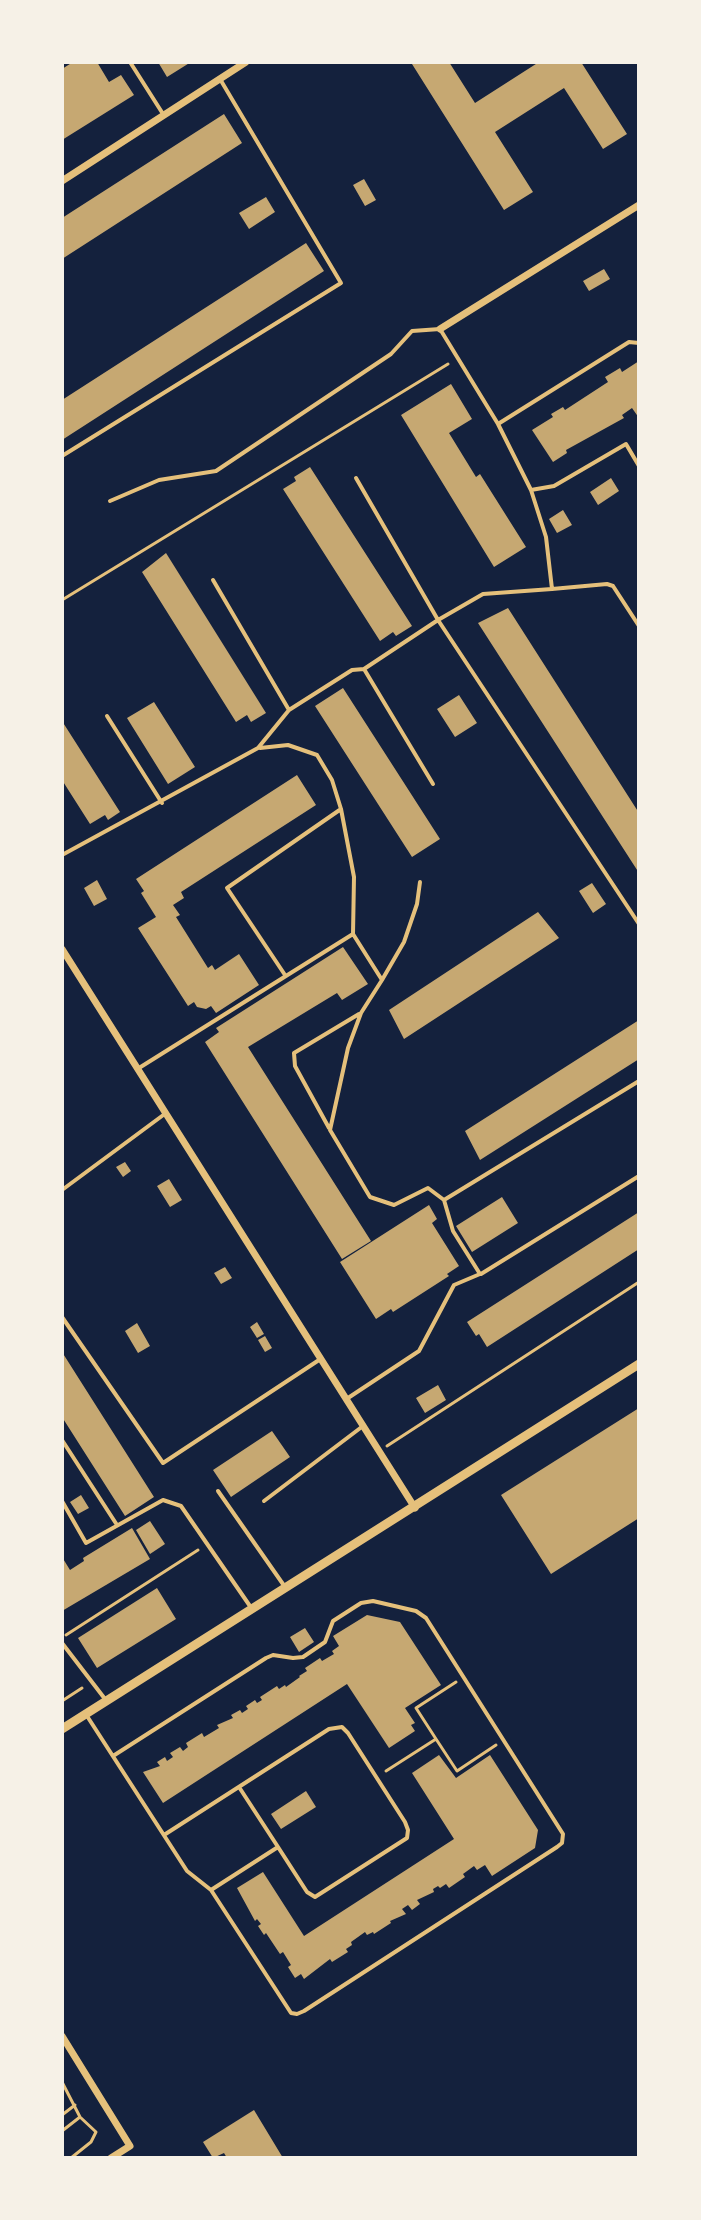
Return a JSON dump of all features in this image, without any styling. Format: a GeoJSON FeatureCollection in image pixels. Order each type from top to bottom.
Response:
{"type":"FeatureCollection","features":[{"type":"Feature","properties":{"kind":"street"},"geometry":{"type":"LineString","coordinates":[[62,181],[246,62]]}},
{"type":"Feature","properties":{"kind":"street"},"geometry":{"type":"LineString","coordinates":[[440,329],[639,205]]}},
{"type":"Feature","properties":{"kind":"street"},"geometry":{"type":"LineString","coordinates":[[62,949],[415,1508]]}},
{"type":"Feature","properties":{"kind":"street"},"geometry":{"type":"LineString","coordinates":[[62,1729],[639,1364]]}},
{"type":"Feature","properties":{"kind":"street"},"geometry":{"type":"LineString","coordinates":[[62,2036],[130,2146],[111,2158]]}},
{"type":"Feature","properties":{"kind":"lane"},"geometry":{"type":"LineString","coordinates":[[130,62],[164,114]]}},
{"type":"Feature","properties":{"kind":"lane"},"geometry":{"type":"LineString","coordinates":[[62,456],[341,283],[220,79]]}},
{"type":"Feature","properties":{"kind":"lane"},"geometry":{"type":"LineString","coordinates":[[110,501],[159,480],[216,471],[391,354],[412,331],[440,329],[498,424],[531,490],[546,537],[552,589]]}},
{"type":"Feature","properties":{"kind":"lane"},"geometry":{"type":"LineString","coordinates":[[498,424],[629,342],[639,343]]}},
{"type":"Feature","properties":{"kind":"lane"},"geometry":{"type":"LineString","coordinates":[[531,490],[554,486],[626,444],[639,466]]}},
{"type":"Feature","properties":{"kind":"lane"},"geometry":{"type":"LineString","coordinates":[[356,478],[438,620],[639,924]]}},
{"type":"Feature","properties":{"kind":"lane"},"geometry":{"type":"LineString","coordinates":[[213,580],[289,710]]}},
{"type":"Feature","properties":{"kind":"lane"},"geometry":{"type":"LineString","coordinates":[[62,855],[258,748],[289,710],[352,670],[364,669],[483,594],[607,584],[613,586],[639,626]]}},
{"type":"Feature","properties":{"kind":"lane"},"geometry":{"type":"LineString","coordinates":[[364,669],[433,784]]}},
{"type":"Feature","properties":{"kind":"lane"},"geometry":{"type":"LineString","coordinates":[[107,716],[162,803]]}},
{"type":"Feature","properties":{"kind":"lane"},"geometry":{"type":"LineString","coordinates":[[258,748],[288,745],[317,755],[332,780],[354,877],[353,934],[382,980]]}},
{"type":"Feature","properties":{"kind":"lane"},"geometry":{"type":"LineString","coordinates":[[285,975],[227,888],[341,809]]}},
{"type":"Feature","properties":{"kind":"lane"},"geometry":{"type":"LineString","coordinates":[[330,1130],[348,1048],[361,1013],[404,942],[417,904],[420,882]]}},
{"type":"Feature","properties":{"kind":"lane"},"geometry":{"type":"LineString","coordinates":[[137,1070],[353,934]]}},
{"type":"Feature","properties":{"kind":"lane"},"geometry":{"type":"LineString","coordinates":[[361,1013],[294,1053],[295,1066],[370,1197],[394,1205],[428,1188],[444,1200],[453,1231],[480,1274]]}},
{"type":"Feature","properties":{"kind":"lane"},"geometry":{"type":"LineString","coordinates":[[444,1200],[639,1081]]}},
{"type":"Feature","properties":{"kind":"lane"},"geometry":{"type":"LineString","coordinates":[[62,1190],[166,1113]]}},
{"type":"Feature","properties":{"kind":"lane"},"geometry":{"type":"LineString","coordinates":[[348,1398],[419,1351],[454,1285],[480,1274],[639,1176]]}},
{"type":"Feature","properties":{"kind":"lane"},"geometry":{"type":"LineString","coordinates":[[62,1317],[163,1463],[321,1358]]}},
{"type":"Feature","properties":{"kind":"lane"},"geometry":{"type":"LineString","coordinates":[[264,1501],[365,1425]]}},
{"type":"Feature","properties":{"kind":"lane"},"geometry":{"type":"LineString","coordinates":[[62,1440],[117,1526]]}},
{"type":"Feature","properties":{"kind":"lane"},"geometry":{"type":"LineString","coordinates":[[218,1491],[286,1588]]}},
{"type":"Feature","properties":{"kind":"lane"},"geometry":{"type":"LineString","coordinates":[[62,1501],[86,1543],[163,1500],[181,1506],[252,1609]]}},
{"type":"Feature","properties":{"kind":"lane"},"geometry":{"type":"LineString","coordinates":[[86,1714],[113,1756],[164,1835],[187,1871],[211,1890],[287,2008],[297,2014],[562,1843],[560,1827],[422,1613],[367,1601],[330,1624],[325,1642],[303,1657],[273,1655],[266,1658],[113,1756]]}},
{"type":"Feature","properties":{"kind":"lane"},"geometry":{"type":"LineString","coordinates":[[62,1641],[106,1701]]}},
{"type":"Feature","properties":{"kind":"lane"},"geometry":{"type":"LineString","coordinates":[[164,1835],[239,1787],[335,1726],[342,1727],[348,1733],[408,1830],[407,1838],[315,1897],[307,1892],[239,1787]]}},
{"type":"Feature","properties":{"kind":"lane"},"geometry":{"type":"LineString","coordinates":[[211,1890],[278,1847]]}},
{"type":"Feature","properties":{"kind":"path"},"geometry":{"type":"LineString","coordinates":[[62,600],[459,358]]}},
{"type":"Feature","properties":{"kind":"path"},"geometry":{"type":"LineString","coordinates":[[381,1450],[639,1282]]}},
{"type":"Feature","properties":{"kind":"path"},"geometry":{"type":"LineString","coordinates":[[62,1641],[208,1544]]}},
{"type":"Feature","properties":{"kind":"path"},"geometry":{"type":"LineString","coordinates":[[464,1677],[416,1708],[436,1739],[457,1771],[505,1740]]}},
{"type":"Feature","properties":{"kind":"path"},"geometry":{"type":"LineString","coordinates":[[62,1701],[93,1681]]}},
{"type":"Feature","properties":{"kind":"path"},"geometry":{"type":"LineString","coordinates":[[376,1777],[436,1739]]}},
{"type":"Feature","properties":{"kind":"path"},"geometry":{"type":"LineString","coordinates":[[62,2084],[80,2117],[96,2132],[91,2142],[71,2158]]}},
{"type":"Feature","properties":{"kind":"path"},"geometry":{"type":"LineString","coordinates":[[62,2115],[75,2105]]}},
{"type":"Feature","properties":{"kind":"path"},"geometry":{"type":"LineString","coordinates":[[62,2131],[80,2117]]}},
{"type":"Feature","properties":{"kind":"building"},"geometry":{"type":"Polygon","coordinates":[[[73,62],[97,62],[109,82],[121,75],[134,95],[62,140],[62,69],[73,62]]]}},
{"type":"Feature","properties":{"kind":"building"},"geometry":{"type":"Polygon","coordinates":[[[158,62],[191,62],[167,77],[158,62]]]}},
{"type":"Feature","properties":{"kind":"building"},"geometry":{"type":"Polygon","coordinates":[[[449,62],[475,103],[539,62],[581,62],[627,134],[603,149],[564,88],[495,132],[533,192],[504,210],[412,64],[449,62]]]}},
{"type":"Feature","properties":{"kind":"building"},"geometry":{"type":"Polygon","coordinates":[[[224,114],[242,143],[62,259],[62,218],[224,114]]]}},
{"type":"Feature","properties":{"kind":"building"},"geometry":{"type":"Polygon","coordinates":[[[364,179],[376,200],[365,206],[353,185],[364,179]]]}},
{"type":"Feature","properties":{"kind":"building"},"geometry":{"type":"Polygon","coordinates":[[[266,197],[275,212],[249,229],[239,213],[266,197]]]}},
{"type":"Feature","properties":{"kind":"building"},"geometry":{"type":"Polygon","coordinates":[[[306,243],[324,271],[62,440],[62,400],[306,243]]]}},
{"type":"Feature","properties":{"kind":"building"},"geometry":{"type":"Polygon","coordinates":[[[604,269],[610,279],[589,291],[583,281],[604,269]]]}},
{"type":"Feature","properties":{"kind":"building"},"geometry":{"type":"Polygon","coordinates":[[[639,361],[639,418],[632,408],[622,415],[624,418],[566,450],[567,453],[553,462],[532,430],[553,417],[551,414],[563,407],[565,410],[608,382],[605,377],[620,368],[622,372],[639,361]]]}},
{"type":"Feature","properties":{"kind":"building"},"geometry":{"type":"Polygon","coordinates":[[[451,384],[472,419],[449,433],[476,477],[480,474],[526,547],[494,567],[401,415],[451,384]]]}},
{"type":"Feature","properties":{"kind":"building"},"geometry":{"type":"Polygon","coordinates":[[[310,467],[412,626],[396,636],[393,632],[380,641],[283,489],[310,467]]]}},
{"type":"Feature","properties":{"kind":"building"},"geometry":{"type":"Polygon","coordinates":[[[611,478],[619,491],[598,505],[590,492],[611,478]]]}},
{"type":"Feature","properties":{"kind":"building"},"geometry":{"type":"Polygon","coordinates":[[[563,510],[572,525],[557,533],[549,519],[563,510]]]}},
{"type":"Feature","properties":{"kind":"building"},"geometry":{"type":"Polygon","coordinates":[[[166,553],[266,713],[251,722],[247,715],[236,722],[142,572],[166,553]]]}},
{"type":"Feature","properties":{"kind":"building"},"geometry":{"type":"Polygon","coordinates":[[[508,608],[639,813],[639,873],[478,623],[508,608]]]}},
{"type":"Feature","properties":{"kind":"building"},"geometry":{"type":"Polygon","coordinates":[[[343,688],[440,839],[412,857],[315,706],[343,688]]]}},
{"type":"Feature","properties":{"kind":"building"},"geometry":{"type":"Polygon","coordinates":[[[459,695],[477,723],[455,737],[437,709],[459,695]]]}},
{"type":"Feature","properties":{"kind":"building"},"geometry":{"type":"Polygon","coordinates":[[[154,702],[195,767],[168,784],[127,718],[154,702]]]}},
{"type":"Feature","properties":{"kind":"building"},"geometry":{"type":"Polygon","coordinates":[[[62,721],[120,812],[108,820],[105,815],[90,824],[62,780],[62,721]]]}},
{"type":"Feature","properties":{"kind":"building"},"geometry":{"type":"Polygon","coordinates":[[[297,775],[316,805],[181,892],[184,898],[173,905],[180,915],[176,917],[208,968],[212,965],[215,970],[239,954],[259,985],[216,1013],[211,1006],[206,1009],[197,1007],[194,1002],[188,1006],[138,928],[156,917],[136,879],[297,775]]]}},
{"type":"Feature","properties":{"kind":"building"},"geometry":{"type":"Polygon","coordinates":[[[97,880],[107,899],[94,906],[84,888],[97,880]]]}},
{"type":"Feature","properties":{"kind":"building"},"geometry":{"type":"Polygon","coordinates":[[[592,883],[606,904],[593,913],[579,891],[592,883]]]}},
{"type":"Feature","properties":{"kind":"building"},"geometry":{"type":"Polygon","coordinates":[[[538,912],[559,938],[404,1039],[389,1010],[538,912]]]}},
{"type":"Feature","properties":{"kind":"building"},"geometry":{"type":"Polygon","coordinates":[[[343,947],[368,984],[342,1000],[337,993],[248,1047],[371,1241],[342,1259],[205,1042],[219,1032],[216,1028],[343,947]]]}},
{"type":"Feature","properties":{"kind":"building"},"geometry":{"type":"Polygon","coordinates":[[[639,1020],[639,1059],[480,1160],[465,1131],[639,1020]]]}},
{"type":"Feature","properties":{"kind":"building"},"geometry":{"type":"Polygon","coordinates":[[[125,1162],[131,1171],[123,1177],[116,1167],[125,1162]]]}},
{"type":"Feature","properties":{"kind":"building"},"geometry":{"type":"Polygon","coordinates":[[[169,1179],[182,1200],[170,1207],[157,1186],[169,1179]]]}},
{"type":"Feature","properties":{"kind":"building"},"geometry":{"type":"Polygon","coordinates":[[[502,1197],[518,1223],[472,1252],[456,1226],[502,1197]]]}},
{"type":"Feature","properties":{"kind":"building"},"geometry":{"type":"Polygon","coordinates":[[[429,1205],[437,1219],[432,1223],[459,1266],[447,1274],[449,1276],[393,1312],[391,1309],[376,1319],[340,1262],[429,1205]]]}},
{"type":"Feature","properties":{"kind":"building"},"geometry":{"type":"Polygon","coordinates":[[[639,1212],[639,1249],[487,1347],[479,1334],[476,1336],[467,1322],[639,1212]]]}},
{"type":"Feature","properties":{"kind":"building"},"geometry":{"type":"Polygon","coordinates":[[[225,1267],[232,1278],[221,1284],[214,1273],[225,1267]]]}},
{"type":"Feature","properties":{"kind":"building"},"geometry":{"type":"Polygon","coordinates":[[[257,1322],[264,1334],[257,1338],[250,1327],[257,1322]]]}},
{"type":"Feature","properties":{"kind":"building"},"geometry":{"type":"Polygon","coordinates":[[[137,1323],[150,1346],[138,1353],[125,1331],[137,1323]]]}},
{"type":"Feature","properties":{"kind":"building"},"geometry":{"type":"Polygon","coordinates":[[[265,1336],[272,1348],[265,1352],[258,1340],[265,1336]]]}},
{"type":"Feature","properties":{"kind":"building"},"geometry":{"type":"Polygon","coordinates":[[[62,1352],[154,1497],[125,1516],[62,1417],[62,1352]]]}},
{"type":"Feature","properties":{"kind":"building"},"geometry":{"type":"Polygon","coordinates":[[[438,1385],[446,1400],[425,1413],[416,1398],[438,1385]]]}},
{"type":"Feature","properties":{"kind":"building"},"geometry":{"type":"Polygon","coordinates":[[[639,1408],[639,1518],[551,1574],[501,1495],[639,1408]]]}},
{"type":"Feature","properties":{"kind":"building"},"geometry":{"type":"Polygon","coordinates":[[[272,1431],[290,1457],[231,1497],[213,1470],[272,1431]]]}},
{"type":"Feature","properties":{"kind":"building"},"geometry":{"type":"Polygon","coordinates":[[[81,1495],[89,1508],[78,1514],[70,1502],[81,1495]]]}},
{"type":"Feature","properties":{"kind":"building"},"geometry":{"type":"Polygon","coordinates":[[[150,1521],[165,1544],[150,1554],[136,1530],[150,1521]]]}},
{"type":"Feature","properties":{"kind":"building"},"geometry":{"type":"Polygon","coordinates":[[[132,1528],[150,1559],[62,1611],[62,1557],[70,1570],[84,1561],[83,1558],[132,1528]]]}},
{"type":"Feature","properties":{"kind":"building"},"geometry":{"type":"Polygon","coordinates":[[[157,1588],[176,1619],[97,1668],[78,1638],[157,1588]]]}},
{"type":"Feature","properties":{"kind":"building"},"geometry":{"type":"Polygon","coordinates":[[[367,1615],[400,1622],[441,1685],[405,1708],[415,1723],[411,1725],[415,1731],[389,1748],[347,1684],[163,1803],[143,1772],[160,1766],[157,1762],[173,1757],[170,1753],[180,1747],[183,1751],[188,1747],[186,1743],[202,1733],[204,1737],[219,1728],[217,1725],[233,1718],[231,1715],[240,1710],[242,1713],[255,1700],[257,1703],[262,1700],[260,1697],[277,1686],[279,1689],[286,1687],[320,1658],[322,1661],[334,1654],[332,1651],[339,1646],[333,1636],[367,1615]]]}},
{"type":"Feature","properties":{"kind":"building"},"geometry":{"type":"Polygon","coordinates":[[[305,1628],[314,1642],[299,1652],[290,1637],[305,1628]]]}},
{"type":"Feature","properties":{"kind":"building"},"geometry":{"type":"Polygon","coordinates":[[[439,1755],[456,1778],[490,1755],[538,1830],[535,1848],[492,1876],[485,1865],[477,1870],[474,1866],[449,1888],[446,1884],[440,1888],[438,1886],[433,1889],[434,1892],[417,1900],[420,1904],[412,1910],[408,1905],[402,1909],[406,1914],[390,1921],[374,1934],[367,1935],[365,1932],[351,1942],[352,1945],[346,1949],[348,1952],[332,1962],[330,1959],[304,1979],[301,1974],[295,1978],[283,1952],[280,1954],[266,1933],[264,1935],[258,1926],[261,1924],[257,1919],[255,1921],[237,1888],[263,1872],[304,1936],[454,1839],[412,1773],[439,1755]]]}},
{"type":"Feature","properties":{"kind":"building"},"geometry":{"type":"Polygon","coordinates":[[[306,1791],[316,1807],[281,1829],[271,1814],[306,1791]]]}},
{"type":"Feature","properties":{"kind":"building"},"geometry":{"type":"Polygon","coordinates":[[[254,2110],[283,2158],[227,2158],[224,2153],[213,2158],[203,2142],[254,2110]]]}}]}
